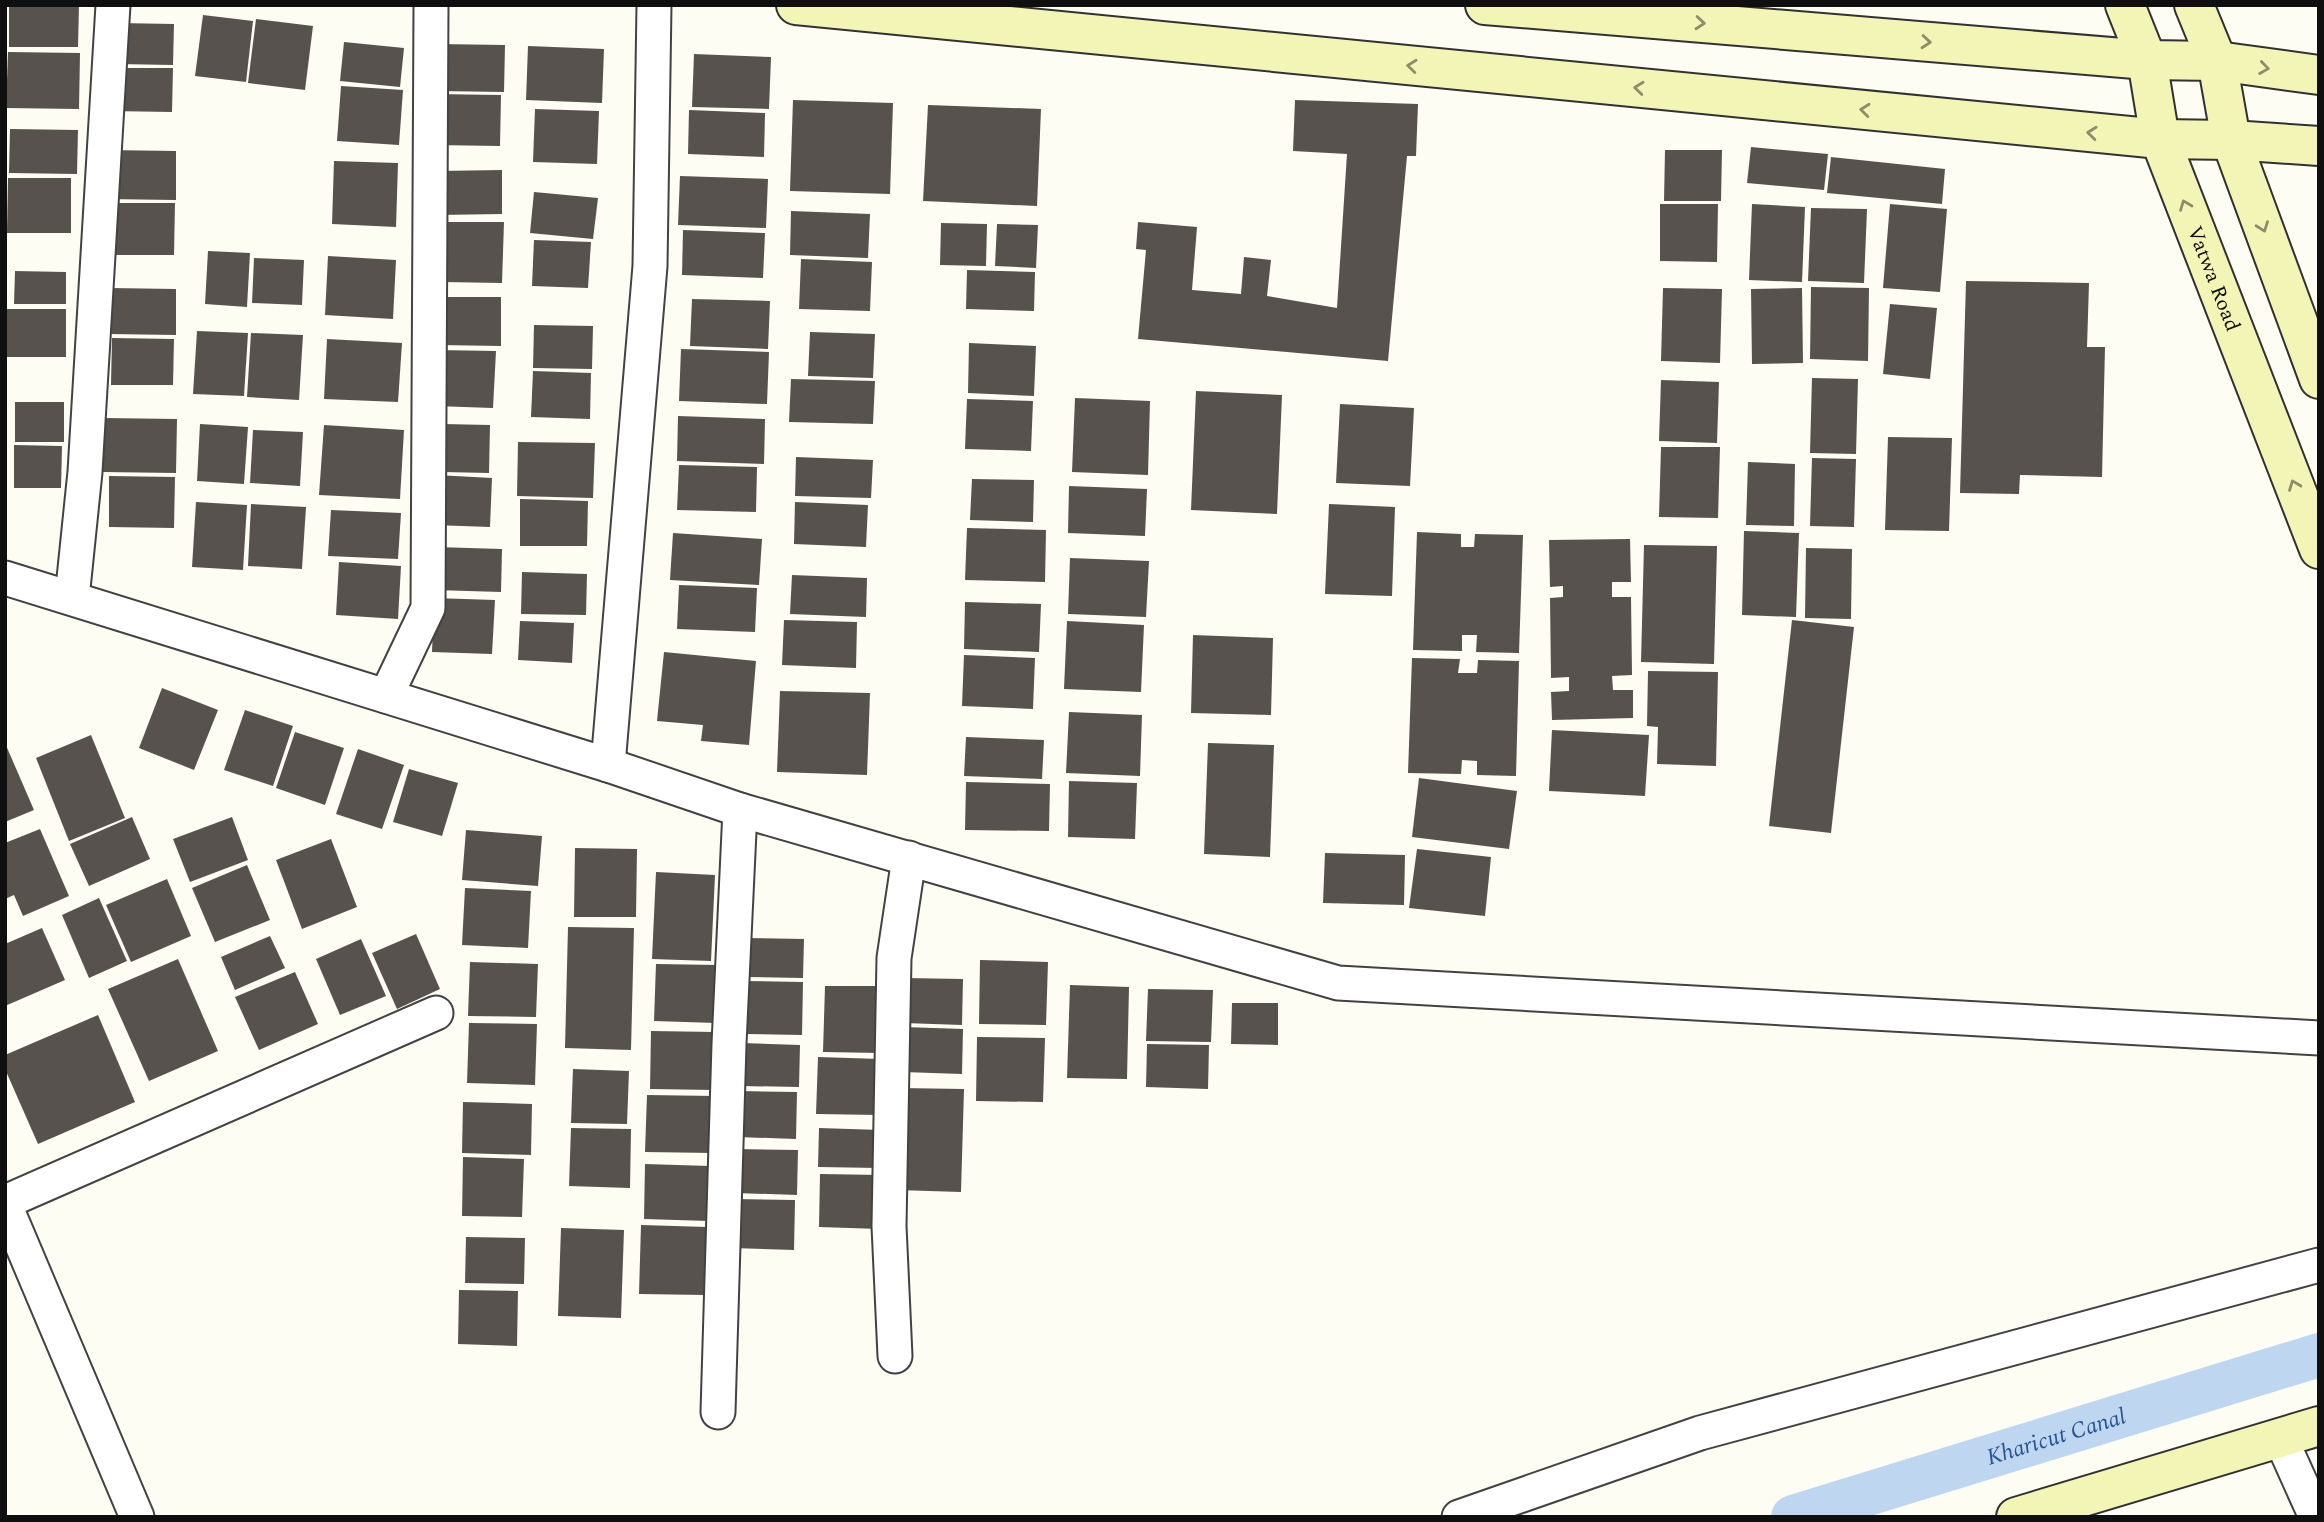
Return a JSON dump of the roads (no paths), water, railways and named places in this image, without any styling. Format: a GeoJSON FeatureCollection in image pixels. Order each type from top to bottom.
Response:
{"type":"FeatureCollection","features":[{"type":"Feature","properties":{"kind":"street"},"geometry":{"type":"LineString","coordinates":[[72,598],[85,472],[113,5]]}},
{"type":"Feature","properties":{"kind":"street"},"geometry":{"type":"LineString","coordinates":[[386,696],[428,608],[431,5]]}},
{"type":"Feature","properties":{"kind":"street"},"geometry":{"type":"LineString","coordinates":[[608,765],[650,266],[654,5]]}},
{"type":"Feature","properties":{"kind":"street"},"geometry":{"type":"LineString","coordinates":[[796,5],[2160,139],[2231,140],[2319,146]]}},
{"type":"Feature","properties":{"kind":"street"},"geometry":{"type":"LineString","coordinates":[[1485,5],[2147,60],[2217,61],[2319,75]]}},
{"type":"Feature","properties":{"kind":"street","name":"Vatwa Road"},"geometry":{"type":"LineString","coordinates":[[2125,5],[2147,60],[2160,139],[2319,549]]}},
{"type":"Feature","properties":{"kind":"street"},"geometry":{"type":"LineString","coordinates":[[2194,5],[2217,61],[2231,140],[2319,379]]}},
{"type":"Feature","properties":{"kind":"street"},"geometry":{"type":"LineString","coordinates":[[5,578],[608,765],[740,810],[1338,983],[2319,1038]]}},
{"type":"Feature","properties":{"kind":"street"},"geometry":{"type":"LineString","coordinates":[[718,1412],[729,1044],[740,810]]}},
{"type":"Feature","properties":{"kind":"street"},"geometry":{"type":"LineString","coordinates":[[895,1356],[889,1226],[894,958],[909,858]]}},
{"type":"Feature","properties":{"kind":"street"},"geometry":{"type":"LineString","coordinates":[[137,1517],[5,1203],[436,1013]]}},
{"type":"Feature","properties":{"kind":"street"},"geometry":{"type":"LineString","coordinates":[[1459,1517],[1700,1433],[2319,1265]]}},
{"type":"Feature","properties":{"kind":"street"},"geometry":{"type":"LineString","coordinates":[[2016,1517],[2319,1426]]}},
{"type":"Feature","properties":{"kind":"street"},"geometry":{"type":"LineString","coordinates":[[2280,1437],[2316,1517]]}},
{"type":"Feature","properties":{"kind":"waterway","name":"Kharicut Canal"},"geometry":{"type":"LineString","coordinates":[[1793,1517],[2319,1355]]}}]}
